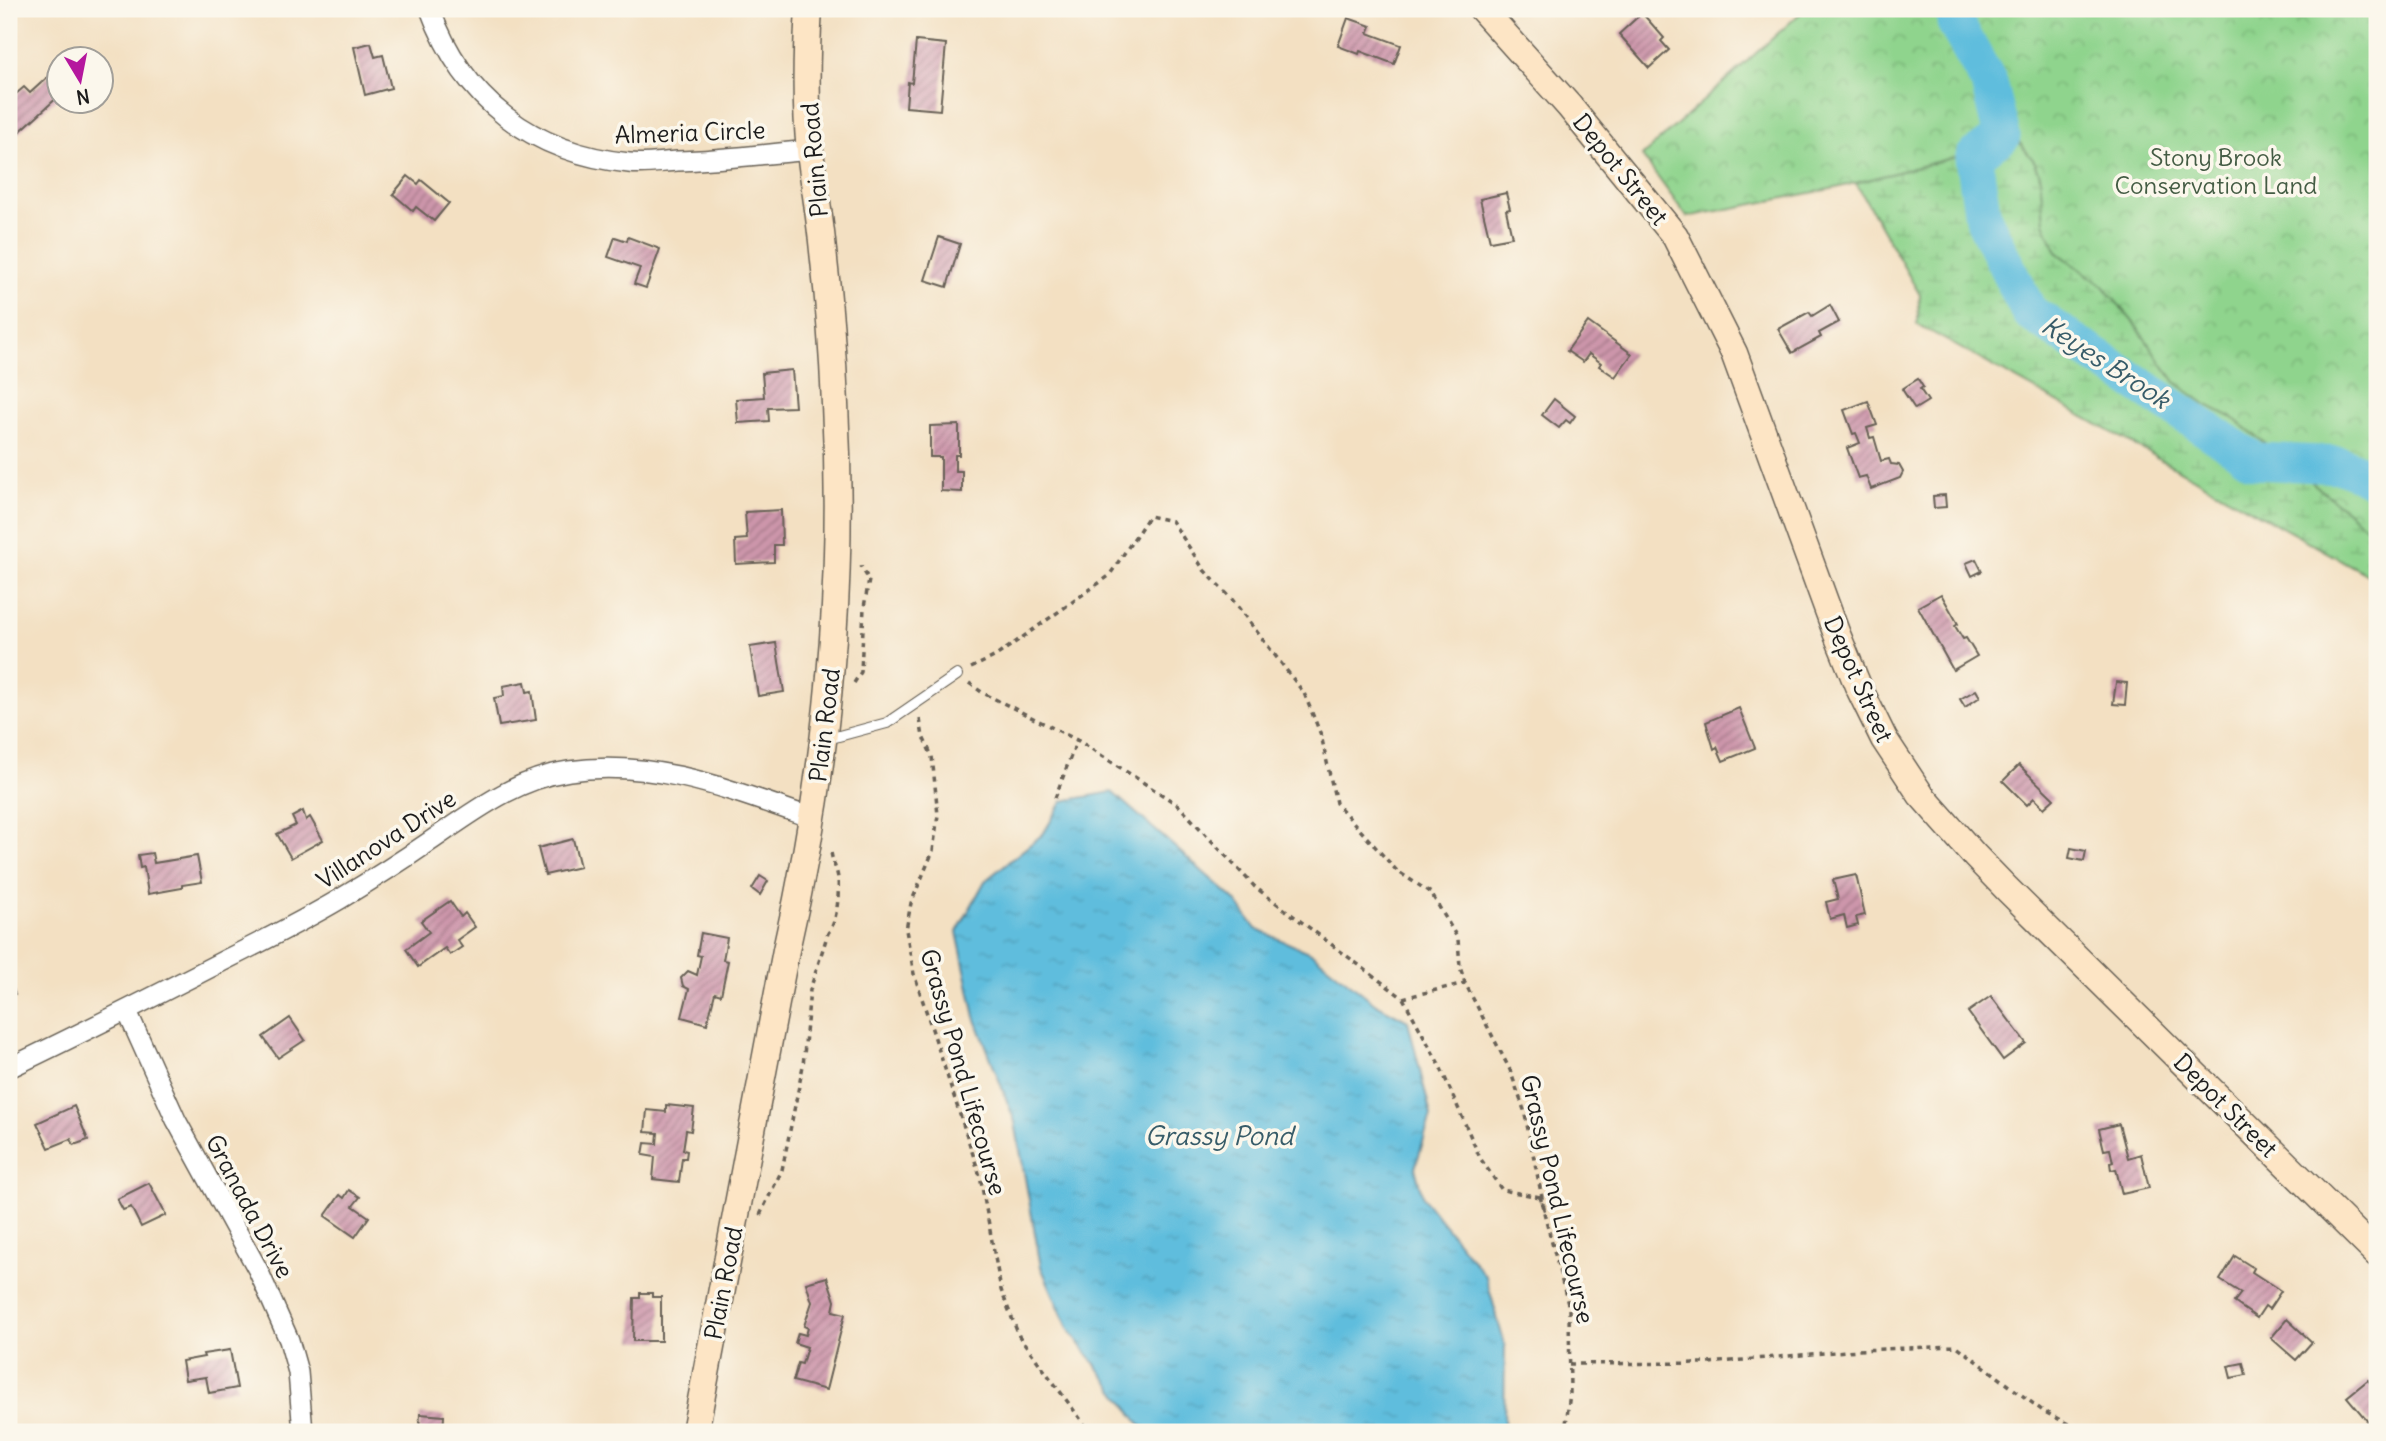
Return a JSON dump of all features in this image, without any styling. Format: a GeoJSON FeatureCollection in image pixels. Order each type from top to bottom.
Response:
{"type":"FeatureCollection","features":[{"type":"Feature","properties":{"kind":"main road","name":"Plain Road"},"geometry":{"type":"LineString","coordinates":[[695,1432],[783,963],[801,884],[824,740],[834,647],[839,529],[835,404],[824,251],[810,150],[807,100],[809,9]]}},
{"type":"Feature","properties":{"kind":"main road","name":"Depot Street"},"geometry":{"type":"LineString","coordinates":[[1482,9],[1569,106],[1675,236],[1734,353],[1858,686],[1884,738],[1914,785],[1944,823],[2007,889],[2377,1254]]}},
{"type":"Feature","properties":{"kind":"street","name":"Almeria Circle"},"geometry":{"type":"LineString","coordinates":[[430,9],[452,57],[473,85],[501,112],[530,134],[562,148],[597,158],[631,163],[717,160],[810,150]]}},
{"type":"Feature","properties":{"kind":"street","name":"Villanova Drive"},"geometry":{"type":"LineString","coordinates":[[9,1068],[127,1011],[338,900],[429,843],[478,807],[538,778],[601,768],[666,772],[811,818]]}},
{"type":"Feature","properties":{"kind":"street","name":"Granada Drive"},"geometry":{"type":"LineString","coordinates":[[127,1011],[176,1120],[257,1270],[289,1340],[298,1372],[303,1432]]}},
{"type":"Feature","properties":{"kind":"lane"},"geometry":{"type":"LineString","coordinates":[[824,740],[887,723],[957,675]]}},
{"type":"Feature","properties":{"kind":"path","name":"Grassy Pond Lifecourse"},"geometry":{"type":"LineString","coordinates":[[957,675],[996,656],[1109,576],[1149,516],[1172,521],[1204,570],[1231,598],[1304,693],[1321,735],[1336,803],[1397,871],[1431,893],[1458,939],[1460,967],[1465,983],[1510,1070],[1524,1110],[1545,1212],[1540,1197]]}},
{"type":"Feature","properties":{"kind":"path"},"geometry":{"type":"LineString","coordinates":[[957,675],[983,693],[1077,740],[1178,806],[1255,887],[1403,998],[1439,1064],[1480,1158],[1502,1190],[1540,1197]]}},
{"type":"Feature","properties":{"kind":"path","name":"Grassy Pond Lifecourse"},"geometry":{"type":"LineString","coordinates":[[918,702],[923,737],[932,756],[938,815],[933,851],[911,903],[906,930],[914,974],[980,1177],[1001,1290],[1018,1336],[1090,1432]]}},
{"type":"Feature","properties":{"kind":"path"},"geometry":{"type":"LineString","coordinates":[[1055,798],[1077,740]]}},
{"type":"Feature","properties":{"kind":"path"},"geometry":{"type":"LineString","coordinates":[[1403,998],[1465,983]]}},
{"type":"Feature","properties":{"kind":"path","name":"Grassy Pond Lifecourse"},"geometry":{"type":"LineString","coordinates":[[1540,1197],[1569,1308],[1570,1393],[1565,1432]]}},
{"type":"Feature","properties":{"kind":"path"},"geometry":{"type":"LineString","coordinates":[[1569,1364],[1708,1363],[1858,1350],[1957,1346],[2043,1411],[2084,1432]]}},
{"type":"Feature","properties":{"kind":"green space","name":"Keyes Brook"},"geometry":{"type":"Polygon","coordinates":[[[1805,9],[2032,9],[2377,367],[2377,580],[1917,324],[1920,295],[1841,157],[1805,9]]]}},
{"type":"Feature","properties":{"kind":"green space","name":"Stony Brook Conservation Land"},"geometry":{"type":"Polygon","coordinates":[[[1805,9],[2377,9],[2377,518],[2369,529],[2246,428],[2175,382],[2134,323],[2103,286],[2057,252],[2044,223],[2040,174],[2034,161],[2018,141],[1836,188],[1687,217],[1642,156],[1805,9]]]}},
{"type":"Feature","properties":{"kind":"water","name":"Grassy Pond"},"geometry":{"type":"Polygon","coordinates":[[[1112,792],[1236,901],[1256,929],[1313,954],[1376,1004],[1408,1021],[1431,1116],[1415,1168],[1423,1198],[1486,1277],[1505,1346],[1504,1432],[1146,1432],[1068,1328],[1041,1267],[1015,1122],[975,1017],[957,932],[985,881],[1043,834],[1063,801],[1112,792]]]}},
{"type":"Feature","properties":{"kind":"building"},"geometry":{"type":"Polygon","coordinates":[[[1642,13],[1664,38],[1661,41],[1669,50],[1649,68],[1619,34],[1642,13]]]}},
{"type":"Feature","properties":{"kind":"building"},"geometry":{"type":"Polygon","coordinates":[[[1348,18],[1371,26],[1368,33],[1401,45],[1394,64],[1338,46],[1348,18]]]}},
{"type":"Feature","properties":{"kind":"building"},"geometry":{"type":"Polygon","coordinates":[[[916,41],[946,44],[940,110],[906,107],[908,82],[912,83],[916,41]]]}},
{"type":"Feature","properties":{"kind":"building"},"geometry":{"type":"Polygon","coordinates":[[[371,43],[375,57],[383,55],[391,88],[365,95],[354,47],[371,43]]]}},
{"type":"Feature","properties":{"kind":"building"},"geometry":{"type":"Polygon","coordinates":[[[46,79],[46,108],[16,135],[9,127],[9,100],[24,87],[30,93],[46,79]]]}},
{"type":"Feature","properties":{"kind":"building"},"geometry":{"type":"Polygon","coordinates":[[[408,176],[418,184],[421,180],[449,203],[434,221],[416,207],[413,211],[393,194],[408,176]]]}},
{"type":"Feature","properties":{"kind":"building"},"geometry":{"type":"Polygon","coordinates":[[[1506,193],[1510,209],[1506,210],[1512,237],[1490,241],[1480,199],[1506,193]]]}},
{"type":"Feature","properties":{"kind":"building"},"geometry":{"type":"Polygon","coordinates":[[[615,237],[627,241],[628,237],[660,249],[646,288],[634,284],[640,268],[608,257],[615,237]]]}},
{"type":"Feature","properties":{"kind":"building"},"geometry":{"type":"Polygon","coordinates":[[[939,237],[960,244],[947,287],[925,280],[939,237]]]}},
{"type":"Feature","properties":{"kind":"building"},"geometry":{"type":"Polygon","coordinates":[[[1830,305],[1839,322],[1819,333],[1821,337],[1792,353],[1778,329],[1809,312],[1812,316],[1830,305]]]}},
{"type":"Feature","properties":{"kind":"building"},"geometry":{"type":"Polygon","coordinates":[[[1588,322],[1632,354],[1615,377],[1599,366],[1601,363],[1589,354],[1583,362],[1567,351],[1588,322]]]}},
{"type":"Feature","properties":{"kind":"building"},"geometry":{"type":"Polygon","coordinates":[[[792,370],[795,407],[768,408],[769,421],[738,423],[736,399],[764,397],[762,373],[792,370]]]}},
{"type":"Feature","properties":{"kind":"building"},"geometry":{"type":"Polygon","coordinates":[[[1918,379],[1923,387],[1920,389],[1928,401],[1915,409],[1902,389],[1918,379]]]}},
{"type":"Feature","properties":{"kind":"building"},"geometry":{"type":"Polygon","coordinates":[[[1554,399],[1575,416],[1570,423],[1566,420],[1559,428],[1542,415],[1554,399]]]}},
{"type":"Feature","properties":{"kind":"building"},"geometry":{"type":"Polygon","coordinates":[[[1868,401],[1877,425],[1867,428],[1870,438],[1874,437],[1881,461],[1889,459],[1891,464],[1899,465],[1903,472],[1900,478],[1871,489],[1866,476],[1858,478],[1847,448],[1860,443],[1856,433],[1853,434],[1844,410],[1868,401]]]}},
{"type":"Feature","properties":{"kind":"building"},"geometry":{"type":"Polygon","coordinates":[[[959,425],[959,455],[955,455],[955,471],[962,471],[962,492],[941,491],[941,457],[930,457],[930,426],[959,425]]]}},
{"type":"Feature","properties":{"kind":"building"},"geometry":{"type":"Polygon","coordinates":[[[1945,495],[1946,507],[1934,508],[1933,496],[1945,495]]]}},
{"type":"Feature","properties":{"kind":"building"},"geometry":{"type":"Polygon","coordinates":[[[781,510],[782,545],[774,545],[774,562],[736,564],[735,540],[747,539],[745,512],[781,510]]]}},
{"type":"Feature","properties":{"kind":"building"},"geometry":{"type":"Polygon","coordinates":[[[1976,559],[1982,571],[1972,576],[1966,563],[1976,559]]]}},
{"type":"Feature","properties":{"kind":"building"},"geometry":{"type":"Polygon","coordinates":[[[1941,594],[1958,624],[1955,626],[1977,656],[1953,670],[1918,607],[1941,594]]]}},
{"type":"Feature","properties":{"kind":"building"},"geometry":{"type":"Polygon","coordinates":[[[776,643],[784,692],[758,696],[750,647],[776,643]]]}},
{"type":"Feature","properties":{"kind":"building"},"geometry":{"type":"Polygon","coordinates":[[[525,682],[527,692],[532,691],[536,720],[499,726],[494,698],[504,696],[503,686],[525,682]]]}},
{"type":"Feature","properties":{"kind":"building"},"geometry":{"type":"Polygon","coordinates":[[[2116,682],[2127,683],[2125,705],[2113,704],[2116,682]]]}},
{"type":"Feature","properties":{"kind":"building"},"geometry":{"type":"Polygon","coordinates":[[[1976,690],[1980,697],[1965,707],[1960,699],[1976,690]]]}},
{"type":"Feature","properties":{"kind":"building"},"geometry":{"type":"Polygon","coordinates":[[[1739,708],[1755,748],[1723,761],[1717,747],[1714,749],[1706,722],[1739,708]]]}},
{"type":"Feature","properties":{"kind":"building"},"geometry":{"type":"Polygon","coordinates":[[[2019,765],[2054,799],[2044,808],[2034,798],[2027,805],[2003,781],[2019,765]]]}},
{"type":"Feature","properties":{"kind":"building"},"geometry":{"type":"Polygon","coordinates":[[[303,811],[306,820],[310,817],[323,840],[291,858],[277,834],[296,825],[292,817],[303,811]]]}},
{"type":"Feature","properties":{"kind":"building"},"geometry":{"type":"Polygon","coordinates":[[[573,839],[580,867],[545,875],[538,848],[573,839]]]}},
{"type":"Feature","properties":{"kind":"building"},"geometry":{"type":"Polygon","coordinates":[[[2071,848],[2086,851],[2084,861],[2069,858],[2071,848]]]}},
{"type":"Feature","properties":{"kind":"building"},"geometry":{"type":"Polygon","coordinates":[[[152,853],[154,863],[197,856],[202,882],[148,894],[144,867],[140,868],[138,855],[152,853]]]}},
{"type":"Feature","properties":{"kind":"building"},"geometry":{"type":"Polygon","coordinates":[[[1856,875],[1865,915],[1856,917],[1858,925],[1847,928],[1844,915],[1830,919],[1826,902],[1838,899],[1833,880],[1856,875]]]}},
{"type":"Feature","properties":{"kind":"building"},"geometry":{"type":"Polygon","coordinates":[[[760,876],[768,881],[760,895],[752,889],[760,876]]]}},
{"type":"Feature","properties":{"kind":"building"},"geometry":{"type":"Polygon","coordinates":[[[450,901],[461,917],[465,913],[475,927],[457,940],[462,947],[450,955],[445,948],[418,967],[406,949],[429,932],[421,921],[450,901]]]}},
{"type":"Feature","properties":{"kind":"building"},"geometry":{"type":"Polygon","coordinates":[[[701,933],[727,938],[723,960],[728,961],[721,995],[715,993],[707,1024],[682,1017],[689,989],[683,986],[681,978],[688,971],[697,975],[701,956],[697,955],[701,933]]]}},
{"type":"Feature","properties":{"kind":"building"},"geometry":{"type":"Polygon","coordinates":[[[9,979],[15,994],[9,997],[9,979]]]}},
{"type":"Feature","properties":{"kind":"building"},"geometry":{"type":"Polygon","coordinates":[[[1991,996],[2026,1043],[2003,1060],[1968,1012],[1991,996]]]}},
{"type":"Feature","properties":{"kind":"building"},"geometry":{"type":"Polygon","coordinates":[[[290,1018],[305,1040],[278,1058],[263,1037],[290,1018]]]}},
{"type":"Feature","properties":{"kind":"building"},"geometry":{"type":"Polygon","coordinates":[[[666,1105],[694,1108],[691,1131],[686,1130],[683,1150],[687,1151],[686,1158],[682,1158],[679,1182],[653,1179],[655,1157],[643,1155],[645,1143],[657,1144],[658,1133],[645,1132],[647,1110],[666,1112],[666,1105]]]}},
{"type":"Feature","properties":{"kind":"building"},"geometry":{"type":"Polygon","coordinates":[[[74,1106],[88,1140],[74,1145],[71,1139],[49,1148],[37,1123],[74,1106]]]}},
{"type":"Feature","properties":{"kind":"building"},"geometry":{"type":"Polygon","coordinates":[[[2119,1124],[2128,1158],[2141,1154],[2149,1188],[2122,1194],[2116,1169],[2111,1170],[2110,1163],[2113,1162],[2110,1149],[2104,1150],[2099,1129],[2119,1124]]]}},
{"type":"Feature","properties":{"kind":"building"},"geometry":{"type":"Polygon","coordinates":[[[149,1183],[166,1215],[141,1227],[131,1207],[123,1210],[117,1199],[149,1183]]]}},
{"type":"Feature","properties":{"kind":"building"},"geometry":{"type":"Polygon","coordinates":[[[349,1190],[360,1197],[353,1206],[369,1217],[355,1237],[325,1216],[340,1195],[344,1198],[349,1190]]]}},
{"type":"Feature","properties":{"kind":"building"},"geometry":{"type":"Polygon","coordinates":[[[2235,1256],[2254,1268],[2252,1272],[2281,1291],[2269,1309],[2265,1306],[2257,1318],[2234,1302],[2241,1293],[2220,1280],[2235,1256]]]}},
{"type":"Feature","properties":{"kind":"building"},"geometry":{"type":"Polygon","coordinates":[[[827,1277],[835,1301],[833,1311],[845,1314],[826,1390],[793,1381],[798,1363],[802,1364],[807,1347],[795,1343],[798,1333],[806,1335],[808,1328],[804,1326],[812,1302],[806,1283],[827,1277]]]}},
{"type":"Feature","properties":{"kind":"building"},"geometry":{"type":"Polygon","coordinates":[[[640,1293],[652,1293],[652,1297],[661,1297],[661,1341],[633,1341],[634,1298],[640,1298],[640,1293]]]}},
{"type":"Feature","properties":{"kind":"building"},"geometry":{"type":"Polygon","coordinates":[[[2287,1319],[2312,1342],[2296,1360],[2271,1338],[2287,1319]]]}},
{"type":"Feature","properties":{"kind":"building"},"geometry":{"type":"Polygon","coordinates":[[[230,1350],[237,1388],[209,1393],[206,1377],[185,1380],[182,1361],[204,1357],[203,1354],[230,1350]]]}},
{"type":"Feature","properties":{"kind":"building"},"geometry":{"type":"Polygon","coordinates":[[[2243,1363],[2246,1375],[2231,1378],[2228,1366],[2243,1363]]]}},
{"type":"Feature","properties":{"kind":"building"},"geometry":{"type":"Polygon","coordinates":[[[2368,1380],[2377,1391],[2377,1419],[2375,1417],[2369,1423],[2347,1397],[2368,1380]]]}},
{"type":"Feature","properties":{"kind":"building"},"geometry":{"type":"Polygon","coordinates":[[[420,1414],[444,1416],[443,1432],[419,1432],[420,1414]]]}},
{"type":"Feature","properties":{"kind":"waterway","name":"Keyes Brook"},"geometry":{"type":"LineString","coordinates":[[1956,9],[1955,22],[1989,83],[2002,136],[1974,157],[1983,218],[2029,312],[2255,461],[2342,465],[2377,481]]}}]}
